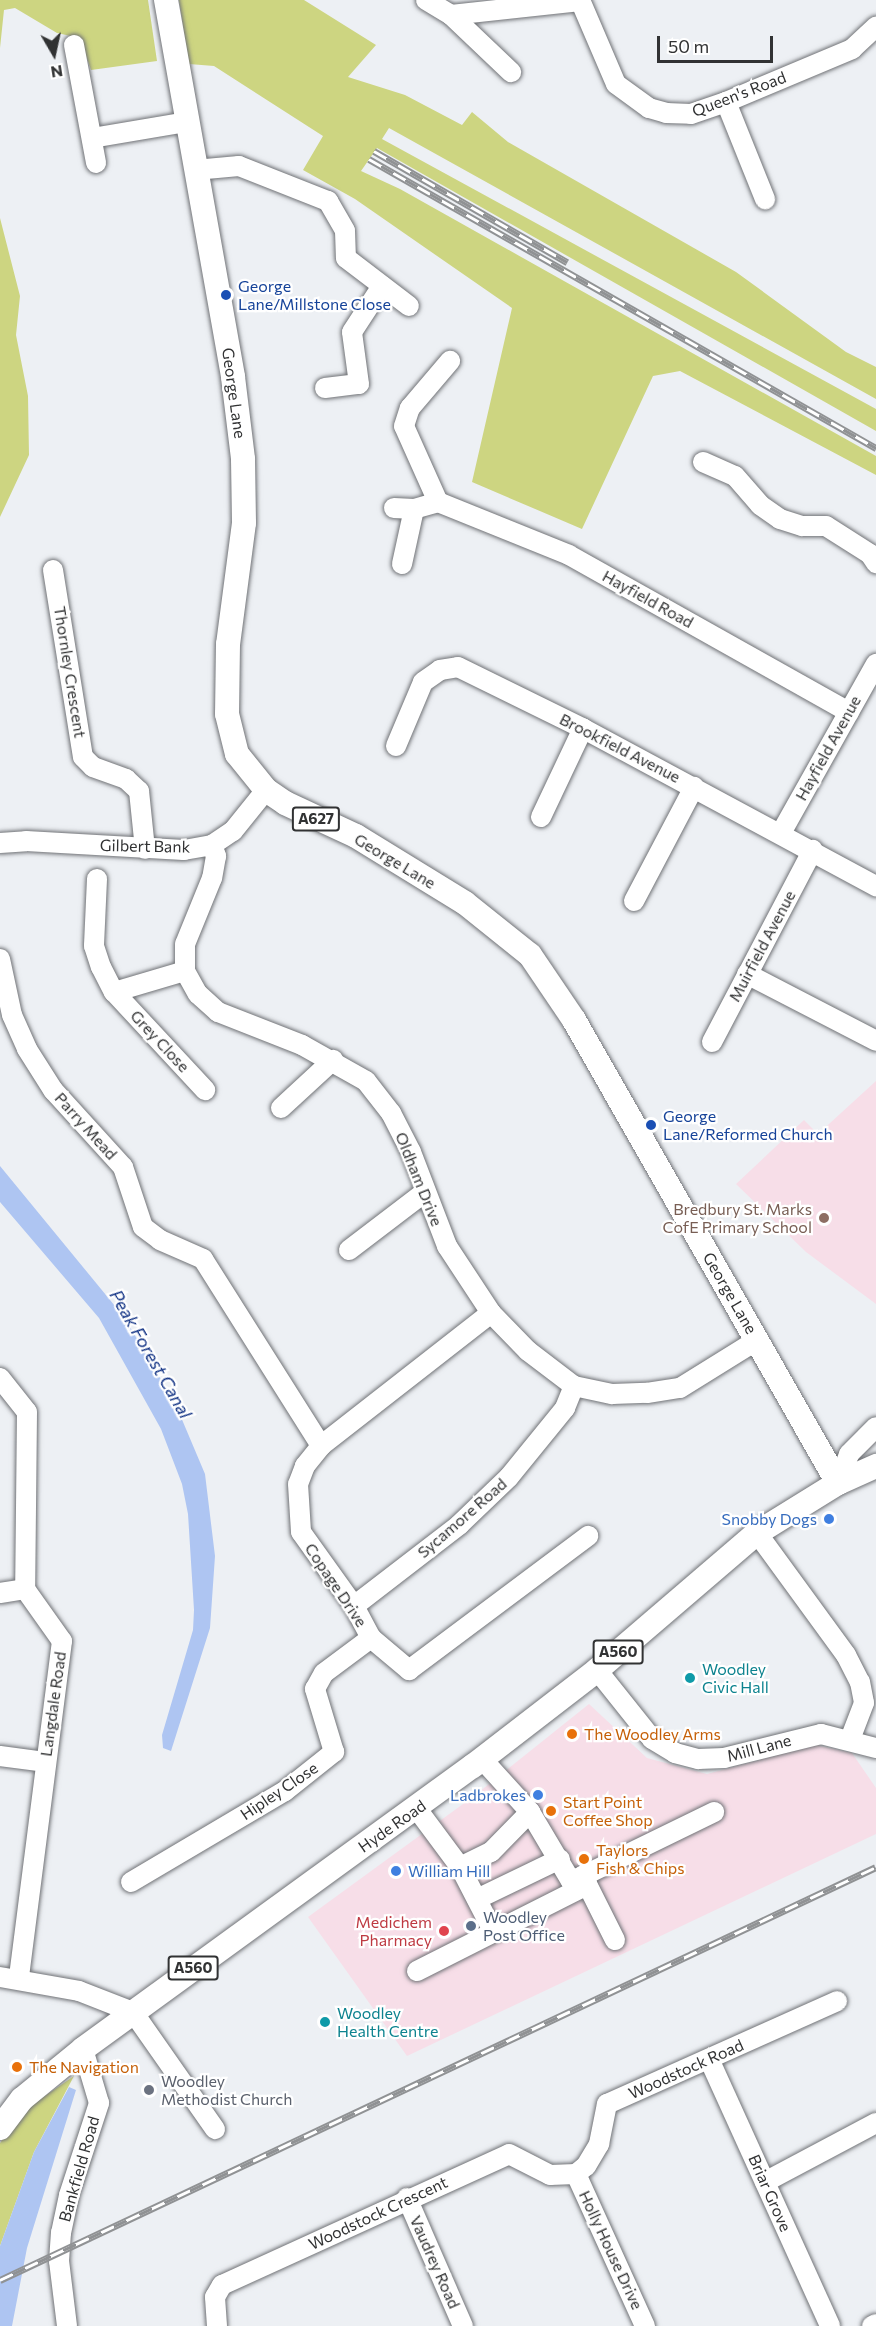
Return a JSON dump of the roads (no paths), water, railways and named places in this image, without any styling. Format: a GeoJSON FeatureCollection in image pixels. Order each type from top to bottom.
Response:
{"type":"FeatureCollection","features":[{"type":"Feature","properties":{"kind":"main road","name":"George Lane"},"geometry":{"type":"LineString","coordinates":[[166,0],[233,377],[243,459],[244,523],[228,644],[227,714],[237,754],[266,790],[285,803],[356,836],[465,903],[530,955],[574,1020],[838,1484]]}},
{"type":"Feature","properties":{"kind":"main road","name":"Hyde Road"},"geometry":{"type":"LineString","coordinates":[[0,2128],[22,2099],[83,2049],[417,1809],[597,1670],[757,1533],[838,1484],[876,1466]]}},
{"type":"Feature","properties":{"kind":"street"},"geometry":{"type":"LineString","coordinates":[[426,0],[452,15],[512,72]]}},
{"type":"Feature","properties":{"kind":"street"},"geometry":{"type":"LineString","coordinates":[[452,15],[580,1]]}},
{"type":"Feature","properties":{"kind":"street","name":"Queen's Road"},"geometry":{"type":"LineString","coordinates":[[580,1],[616,84],[631,96],[666,113],[691,114],[726,102],[852,49],[876,27]]}},
{"type":"Feature","properties":{"kind":"street"},"geometry":{"type":"LineString","coordinates":[[74,45],[96,163]]}},
{"type":"Feature","properties":{"kind":"street"},"geometry":{"type":"LineString","coordinates":[[726,102],[765,199]]}},
{"type":"Feature","properties":{"kind":"street"},"geometry":{"type":"LineString","coordinates":[[92,138],[187,122]]}},
{"type":"Feature","properties":{"kind":"street"},"geometry":{"type":"LineString","coordinates":[[195,170],[239,166],[328,201],[345,231],[346,258],[409,306]]}},
{"type":"Feature","properties":{"kind":"street"},"geometry":{"type":"LineString","coordinates":[[326,388],[359,384],[352,332],[382,286]]}},
{"type":"Feature","properties":{"kind":"street"},"geometry":{"type":"LineString","coordinates":[[394,508],[414,509],[438,502],[404,426],[410,408],[450,361]]}},
{"type":"Feature","properties":{"kind":"street"},"geometry":{"type":"LineString","coordinates":[[703,462],[735,476],[760,505],[780,519],[802,526],[826,526],[870,554],[876,564]]}},
{"type":"Feature","properties":{"kind":"street","name":"Hayfield Road"},"geometry":{"type":"LineString","coordinates":[[438,502],[569,555],[849,712]]}},
{"type":"Feature","properties":{"kind":"street"},"geometry":{"type":"LineString","coordinates":[[402,564],[414,509]]}},
{"type":"Feature","properties":{"kind":"street","name":"Thornley Crescent"},"geometry":{"type":"LineString","coordinates":[[53,570],[83,757],[93,767],[126,779],[139,791],[145,849]]}},
{"type":"Feature","properties":{"kind":"street","name":"Hayfield Avenue"},"geometry":{"type":"LineString","coordinates":[[781,833],[876,664]]}},
{"type":"Feature","properties":{"kind":"street","name":"Brookfield Avenue"},"geometry":{"type":"LineString","coordinates":[[396,746],[423,682],[440,670],[458,667],[583,728],[876,886]]}},
{"type":"Feature","properties":{"kind":"street"},"geometry":{"type":"LineString","coordinates":[[542,817],[583,728]]}},
{"type":"Feature","properties":{"kind":"street"},"geometry":{"type":"LineString","coordinates":[[634,901],[694,787]]}},
{"type":"Feature","properties":{"kind":"street","name":"Gilbert Bank"},"geometry":{"type":"LineString","coordinates":[[0,843],[26,841],[145,849],[212,845],[233,831],[266,790]]}},
{"type":"Feature","properties":{"kind":"street"},"geometry":{"type":"LineString","coordinates":[[186,971],[185,944],[212,878],[216,856],[212,845]]}},
{"type":"Feature","properties":{"kind":"street","name":"Muirfield Avenue"},"geometry":{"type":"LineString","coordinates":[[712,1042],[813,850]]}},
{"type":"Feature","properties":{"kind":"street","name":"Grey Close"},"geometry":{"type":"LineString","coordinates":[[98,879],[94,946],[114,992],[205,1090]]}},
{"type":"Feature","properties":{"kind":"street","name":"Parry Mead"},"geometry":{"type":"LineString","coordinates":[[0,959],[12,1015],[27,1049],[53,1090],[123,1167],[143,1227],[160,1240],[203,1259],[321,1446]]}},
{"type":"Feature","properties":{"kind":"street","name":"Oldham Drive"},"geometry":{"type":"LineString","coordinates":[[186,971],[198,994],[218,1012],[333,1060],[366,1081],[391,1113],[411,1152],[447,1246],[491,1313],[528,1351],[574,1386],[612,1394],[680,1388],[757,1340]]}},
{"type":"Feature","properties":{"kind":"street","name":"Grey Close"},"geometry":{"type":"LineString","coordinates":[[114,992],[186,971]]}},
{"type":"Feature","properties":{"kind":"street"},"geometry":{"type":"LineString","coordinates":[[747,974],[876,1041]]}},
{"type":"Feature","properties":{"kind":"street"},"geometry":{"type":"LineString","coordinates":[[281,1108],[333,1060]]}},
{"type":"Feature","properties":{"kind":"street"},"geometry":{"type":"LineString","coordinates":[[350,1250],[425,1192]]}},
{"type":"Feature","properties":{"kind":"street","name":"Copage Drive"},"geometry":{"type":"LineString","coordinates":[[491,1313],[321,1446],[305,1466],[298,1484],[301,1532],[354,1606],[371,1638],[409,1670],[588,1536]]}},
{"type":"Feature","properties":{"kind":"street"},"geometry":{"type":"LineString","coordinates":[[0,1378],[27,1412],[25,1589],[0,1593]]}},
{"type":"Feature","properties":{"kind":"street","name":"Sycamore Road"},"geometry":{"type":"LineString","coordinates":[[354,1606],[459,1525],[509,1477],[565,1408],[574,1386]]}},
{"type":"Feature","properties":{"kind":"street"},"geometry":{"type":"LineString","coordinates":[[838,1484],[849,1454],[876,1427]]}},
{"type":"Feature","properties":{"kind":"street"},"geometry":{"type":"LineString","coordinates":[[757,1533],[846,1655],[860,1682],[870,1707],[850,1739]]}},
{"type":"Feature","properties":{"kind":"street","name":"Langdale Road"},"geometry":{"type":"LineString","coordinates":[[9,1978],[45,1762],[62,1641],[25,1589]]}},
{"type":"Feature","properties":{"kind":"street","name":"Hipley Close"},"geometry":{"type":"LineString","coordinates":[[131,1882],[285,1791],[334,1752],[315,1689],[324,1673],[371,1638]]}},
{"type":"Feature","properties":{"kind":"street","name":"Mill Lane"},"geometry":{"type":"LineString","coordinates":[[597,1670],[652,1739],[675,1753],[698,1759],[724,1758],[804,1736],[821,1734],[850,1739],[876,1748]]}},
{"type":"Feature","properties":{"kind":"street"},"geometry":{"type":"LineString","coordinates":[[0,1756],[45,1762]]}},
{"type":"Feature","properties":{"kind":"street"},"geometry":{"type":"LineString","coordinates":[[482,1759],[530,1812],[571,1881],[585,1880]]}},
{"type":"Feature","properties":{"kind":"street"},"geometry":{"type":"LineString","coordinates":[[417,1809],[460,1867],[493,1931]]}},
{"type":"Feature","properties":{"kind":"street"},"geometry":{"type":"LineString","coordinates":[[460,1867],[491,1852],[530,1812]]}},
{"type":"Feature","properties":{"kind":"street"},"geometry":{"type":"LineString","coordinates":[[417,1971],[714,1812]]}},
{"type":"Feature","properties":{"kind":"street"},"geometry":{"type":"LineString","coordinates":[[477,1899],[560,1859]]}},
{"type":"Feature","properties":{"kind":"street"},"geometry":{"type":"LineString","coordinates":[[585,1880],[615,1940]]}},
{"type":"Feature","properties":{"kind":"street"},"geometry":{"type":"LineString","coordinates":[[9,1978],[79,1990],[133,2012],[215,2129]]}},
{"type":"Feature","properties":{"kind":"street","name":"Woodstock Road"},"geometry":{"type":"LineString","coordinates":[[576,2174],[586,2166],[599,2144],[607,2103],[837,2001]]}},
{"type":"Feature","properties":{"kind":"street","name":"Bankfield Road"},"geometry":{"type":"LineString","coordinates":[[67,2326],[59,2261],[61,2233],[69,2195],[99,2103],[83,2049]]}},
{"type":"Feature","properties":{"kind":"street","name":"Briar Grove"},"geometry":{"type":"LineString","coordinates":[[710,2059],[830,2326]]}},
{"type":"Feature","properties":{"kind":"street"},"geometry":{"type":"LineString","coordinates":[[765,2182],[876,2123]]}},
{"type":"Feature","properties":{"kind":"street","name":"Woodstock Crescent"},"geometry":{"type":"LineString","coordinates":[[217,2326],[214,2296],[222,2285],[509,2154],[549,2175],[576,2174]]}},
{"type":"Feature","properties":{"kind":"street","name":"Holly House Drive"},"geometry":{"type":"LineString","coordinates":[[576,2174],[645,2326]]}},
{"type":"Feature","properties":{"kind":"street","name":"Vaudrey Road"},"geometry":{"type":"LineString","coordinates":[[407,2199],[463,2326]]}},
{"type":"Feature","properties":{"kind":"water"},"geometry":{"type":"Polygon","coordinates":[[[0,1166],[124,1317],[175,1403],[205,1474],[215,1556],[210,1628],[171,1751],[163,1748],[162,1735],[193,1630],[194,1610],[188,1514],[182,1484],[161,1429],[99,1318],[0,1202],[0,1166]]]}},
{"type":"Feature","properties":{"kind":"water"},"geometry":{"type":"Polygon","coordinates":[[[69,2087],[76,2090],[27,2248],[12,2326],[0,2326],[0,2246],[34,2152],[69,2087]]]}},
{"type":"Feature","properties":{"kind":"railway"},"geometry":{"type":"LineString","coordinates":[[374,151],[567,262]]}},
{"type":"Feature","properties":{"kind":"railway"},"geometry":{"type":"LineString","coordinates":[[369,159],[876,448]]}},
{"type":"Feature","properties":{"kind":"railway"},"geometry":{"type":"LineString","coordinates":[[0,2280],[876,1867]]}},
{"type":"Feature","properties":{"kind":"place","name":"George Lane/Millstone Close"},"geometry":{"type":"Point","coordinates":[226,295]}},
{"type":"Feature","properties":{"kind":"place","name":"George Lane/Reformed Church"},"geometry":{"type":"Point","coordinates":[651,1125]}},
{"type":"Feature","properties":{"kind":"place","name":"Bredbury St. Marks CofE Primary School"},"geometry":{"type":"Point","coordinates":[824,1218]}},
{"type":"Feature","properties":{"kind":"place","name":"Snobby Dogs"},"geometry":{"type":"Point","coordinates":[829,1519]}},
{"type":"Feature","properties":{"kind":"place","name":"Woodley Civic Hall"},"geometry":{"type":"Point","coordinates":[690,1678]}},
{"type":"Feature","properties":{"kind":"place","name":"The Woodley Arms"},"geometry":{"type":"Point","coordinates":[572,1734]}},
{"type":"Feature","properties":{"kind":"place","name":"Ladbrokes"},"geometry":{"type":"Point","coordinates":[538,1795]}},
{"type":"Feature","properties":{"kind":"place","name":"Start Point Coffee Shop"},"geometry":{"type":"Point","coordinates":[551,1811]}},
{"type":"Feature","properties":{"kind":"place","name":"Taylors Fish & Chips"},"geometry":{"type":"Point","coordinates":[584,1859]}},
{"type":"Feature","properties":{"kind":"place","name":"William Hill"},"geometry":{"type":"Point","coordinates":[396,1871]}},
{"type":"Feature","properties":{"kind":"place","name":"Woodley Post Office"},"geometry":{"type":"Point","coordinates":[471,1926]}},
{"type":"Feature","properties":{"kind":"place","name":"Medichem Pharmacy"},"geometry":{"type":"Point","coordinates":[444,1931]}},
{"type":"Feature","properties":{"kind":"place","name":"Woodley Health Centre"},"geometry":{"type":"Point","coordinates":[325,2022]}},
{"type":"Feature","properties":{"kind":"place","name":"The Navigation"},"geometry":{"type":"Point","coordinates":[17,2067]}},
{"type":"Feature","properties":{"kind":"place","name":"Woodley Methodist Church"},"geometry":{"type":"Point","coordinates":[149,2090]}},
{"type":"Feature","properties":{"kind":"water label","name":"Peak Forest Canal"},"geometry":{"type":"Point","coordinates":[151,1354]}}]}
